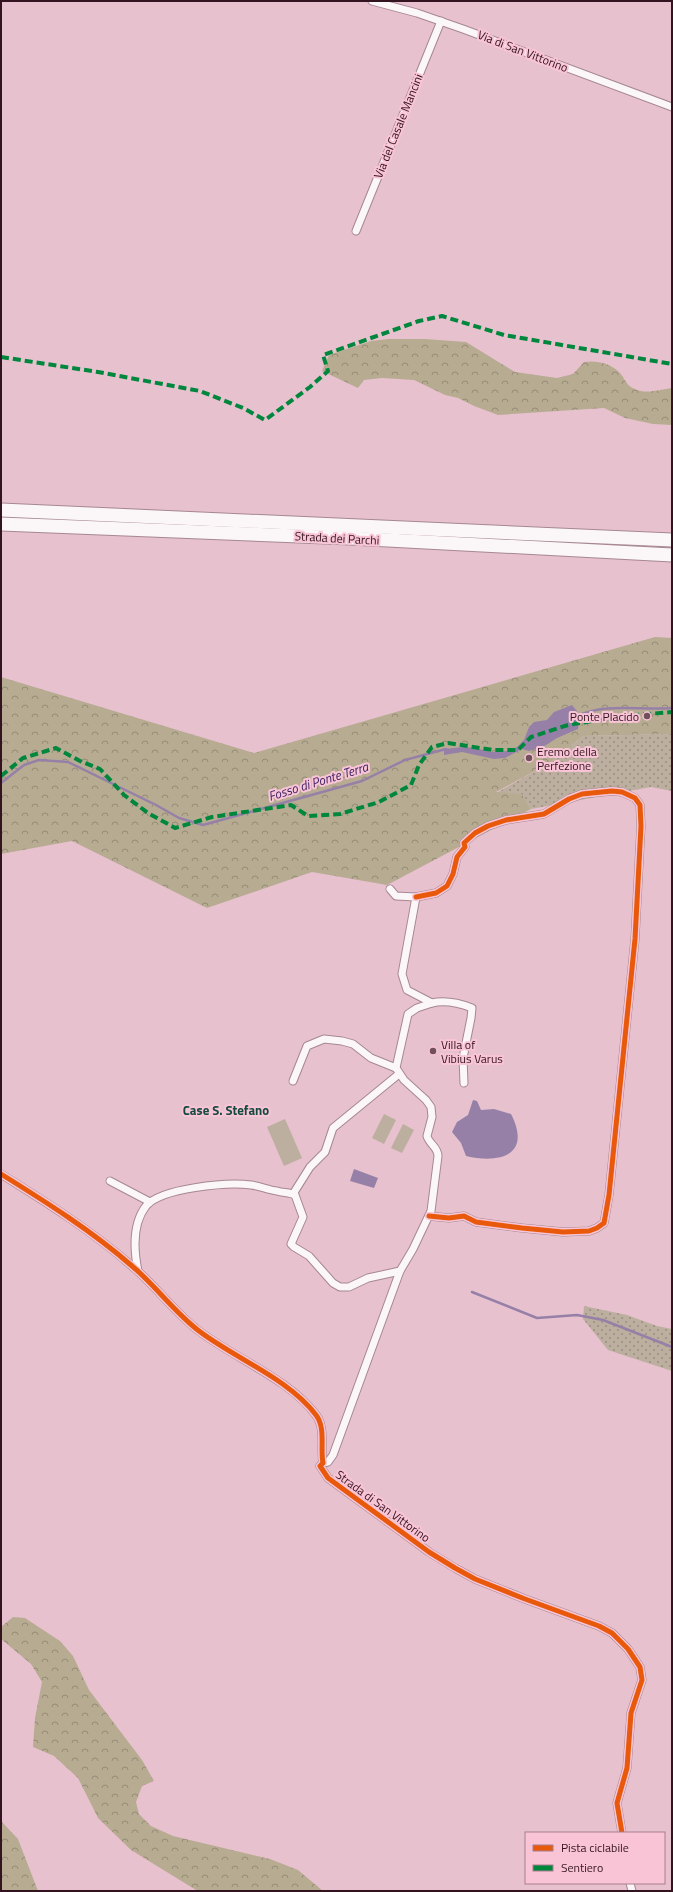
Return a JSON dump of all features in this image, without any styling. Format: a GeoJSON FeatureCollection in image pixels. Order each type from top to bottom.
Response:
{"type":"FeatureCollection","features":[{"type":"Feature","properties":{"kind":"highway","name":"Strada dei Parchi"},"geometry":{"type":"LineString","coordinates":[[1,510],[672,540]]}},
{"type":"Feature","properties":{"kind":"highway","name":"Strada dei Parchi"},"geometry":{"type":"LineString","coordinates":[[1,524],[350,538],[672,555]]}},
{"type":"Feature","properties":{"kind":"street","name":"Via di San Vittorino"},"geometry":{"type":"LineString","coordinates":[[372,1],[441,21],[672,107]]}},
{"type":"Feature","properties":{"kind":"street","name":"Via del Casale Mancini"},"geometry":{"type":"LineString","coordinates":[[356,231],[441,21]]}},
{"type":"Feature","properties":{"kind":"street"},"geometry":{"type":"LineString","coordinates":[[390,889],[396,896],[416,898],[436,893],[447,886],[453,874],[457,857],[464,847],[464,843],[475,833],[488,826],[506,820],[544,814],[569,799],[586,793],[622,792],[635,798],[640,805],[642,822],[635,939],[609,1199],[605,1221],[596,1229],[570,1232],[476,1222],[464,1216],[449,1218],[429,1216]]}},
{"type":"Feature","properties":{"kind":"street"},"geometry":{"type":"LineString","coordinates":[[416,898],[402,974],[407,990],[432,1003]]}},
{"type":"Feature","properties":{"kind":"street"},"geometry":{"type":"LineString","coordinates":[[292,1194],[310,1167],[325,1152],[333,1128],[398,1071],[408,1014],[417,1008],[432,1003],[446,1002],[462,1004],[472,1008],[463,1058],[464,1083]]}},
{"type":"Feature","properties":{"kind":"street"},"geometry":{"type":"LineString","coordinates":[[293,1081],[307,1046],[324,1039],[350,1043],[369,1057],[398,1071],[427,1101],[432,1117],[426,1136],[429,1142],[437,1149],[438,1156],[432,1206],[429,1216],[400,1271],[333,1455],[328,1462],[323,1463]]}},
{"type":"Feature","properties":{"kind":"street","name":"Strada di San Vittorino"},"geometry":{"type":"LineString","coordinates":[[1,1174],[104,1243],[138,1271],[195,1328],[306,1402],[318,1417],[321,1426],[323,1463],[320,1468],[328,1478],[441,1560],[480,1581],[600,1626],[612,1633],[628,1649],[639,1665],[642,1677],[641,1686],[631,1713],[627,1768],[617,1803],[622,1832]]}},
{"type":"Feature","properties":{"kind":"street"},"geometry":{"type":"LineString","coordinates":[[110,1181],[150,1202]]}},
{"type":"Feature","properties":{"kind":"street"},"geometry":{"type":"LineString","coordinates":[[138,1271],[135,1247],[137,1229],[141,1214],[150,1202],[163,1195],[182,1190],[240,1185],[260,1186],[292,1194],[297,1198],[303,1217],[291,1244],[309,1256],[333,1283],[340,1287],[350,1287],[368,1278],[400,1271]]}},
{"type":"Feature","properties":{"kind":"shaded area"},"geometry":{"type":"Polygon","coordinates":[[[572,705],[580,715],[578,729],[557,738],[543,747],[529,751],[522,749],[505,758],[494,759],[462,752],[444,755],[444,749],[463,747],[491,752],[507,751],[517,747],[524,740],[529,727],[534,722],[547,720],[554,712],[572,705]]]}},
{"type":"Feature","properties":{"kind":"shaded area"},"geometry":{"type":"Polygon","coordinates":[[[672,734],[672,791],[651,787],[531,809],[522,794],[496,793],[550,763],[583,736],[672,734]]]}},
{"type":"Feature","properties":{"kind":"shaded area"},"geometry":{"type":"Polygon","coordinates":[[[473,1100],[477,1101],[481,1110],[494,1109],[511,1114],[518,1139],[515,1147],[509,1153],[501,1157],[490,1159],[466,1156],[461,1143],[452,1132],[457,1122],[468,1115],[473,1100]]]}},
{"type":"Feature","properties":{"kind":"shaded area"},"geometry":{"type":"Polygon","coordinates":[[[384,1114],[396,1120],[384,1144],[372,1138],[384,1114]]]}},
{"type":"Feature","properties":{"kind":"shaded area"},"geometry":{"type":"Polygon","coordinates":[[[285,1119],[302,1158],[284,1166],[267,1127],[285,1119]]]}},
{"type":"Feature","properties":{"kind":"shaded area"},"geometry":{"type":"Polygon","coordinates":[[[403,1124],[414,1130],[402,1153],[391,1148],[403,1124]]]}},
{"type":"Feature","properties":{"kind":"shaded area"},"geometry":{"type":"Polygon","coordinates":[[[354,1169],[378,1178],[374,1188],[350,1181],[354,1169]]]}},
{"type":"Feature","properties":{"kind":"shaded area"},"geometry":{"type":"Polygon","coordinates":[[[584,1306],[627,1315],[657,1326],[672,1329],[672,1371],[608,1350],[583,1319],[584,1306]]]}},
{"type":"Feature","properties":{"kind":"green space"},"geometry":{"type":"Polygon","coordinates":[[[388,339],[425,339],[466,342],[515,372],[557,378],[573,374],[584,362],[593,361],[603,363],[611,366],[619,372],[627,384],[632,388],[648,392],[672,388],[672,425],[653,424],[625,418],[604,408],[498,415],[458,398],[445,395],[414,380],[382,378],[364,380],[358,388],[322,371],[329,355],[371,341],[388,339]]]}},
{"type":"Feature","properties":{"kind":"green space"},"geometry":{"type":"Polygon","coordinates":[[[655,637],[672,638],[672,734],[583,736],[550,763],[496,792],[522,794],[531,809],[387,885],[312,872],[207,908],[72,841],[1,854],[1,677],[254,753],[655,637]]]}},
{"type":"Feature","properties":{"kind":"green space"},"geometry":{"type":"Polygon","coordinates":[[[13,1617],[25,1618],[60,1641],[73,1656],[89,1690],[142,1760],[154,1781],[142,1786],[136,1802],[139,1814],[151,1826],[173,1836],[270,1859],[298,1870],[323,1891],[196,1890],[131,1850],[98,1818],[78,1778],[54,1756],[33,1747],[35,1718],[42,1682],[31,1664],[1,1639],[1,1627],[13,1617]]]}},
{"type":"Feature","properties":{"kind":"green space"},"geometry":{"type":"Polygon","coordinates":[[[1,1821],[18,1839],[38,1891],[1,1891],[1,1821]]]}},
{"type":"Feature","properties":{"kind":"waterway","name":"Fosso di Ponte Terra"},"geometry":{"type":"LineString","coordinates":[[577,716],[600,709],[672,708]]}},
{"type":"Feature","properties":{"kind":"waterway","name":"Fosso di Ponte Terra"},"geometry":{"type":"LineString","coordinates":[[1,783],[24,765],[39,760],[68,762],[156,805],[179,818],[203,825],[362,781],[405,760],[446,749]]}},
{"type":"Feature","properties":{"kind":"waterway"},"geometry":{"type":"LineString","coordinates":[[472,1292],[537,1318],[577,1315],[603,1320],[672,1347]]}},
{"type":"Feature","properties":{"kind":"marked path"},"geometry":{"type":"LineString","coordinates":[[1,357],[98,372],[200,391],[243,408],[265,420],[310,387],[328,371],[323,355],[419,321],[442,316],[504,335],[672,364]]}},
{"type":"Feature","properties":{"kind":"marked path"},"geometry":{"type":"LineString","coordinates":[[1,776],[23,758],[56,748],[80,761],[100,769],[124,795],[148,813],[175,828],[212,817],[291,805],[308,816],[340,814],[379,802],[411,785],[419,765],[432,747],[448,743],[493,750],[518,750],[531,737],[568,725],[623,716],[672,712]]}},
{"type":"Feature","properties":{"kind":"cycle path"},"geometry":{"type":"LineString","coordinates":[[416,897],[436,893],[447,886],[453,874],[457,857],[465,847],[464,843],[475,833],[488,826],[506,820],[544,814],[569,799],[582,794],[612,791],[622,792],[635,798],[640,805],[641,826],[635,939],[609,1195],[604,1223],[589,1231],[563,1232],[476,1222],[464,1216],[449,1218],[429,1216]]}},
{"type":"Feature","properties":{"kind":"cycle path"},"geometry":{"type":"LineString","coordinates":[[1,1174],[52,1206],[117,1253],[141,1274],[181,1316],[199,1331],[277,1380],[305,1402],[316,1415],[321,1426],[323,1463],[320,1466],[328,1478],[429,1552],[455,1568],[475,1579],[599,1626],[612,1633],[628,1649],[640,1667],[642,1680],[631,1713],[627,1768],[617,1803],[622,1832]]}},
{"type":"Feature","properties":{"kind":"place","name":"Ponte Placido"},"geometry":{"type":"Point","coordinates":[647,716]}},
{"type":"Feature","properties":{"kind":"place","name":"Eremo della Perfezione"},"geometry":{"type":"Point","coordinates":[529,758]}},
{"type":"Feature","properties":{"kind":"place","name":"Villa of Vibius Varus"},"geometry":{"type":"Point","coordinates":[433,1051]}},
{"type":"Feature","properties":{"kind":"district","name":"Case S. Stefano"},"geometry":{"type":"Point","coordinates":[226,1110]}}]}
